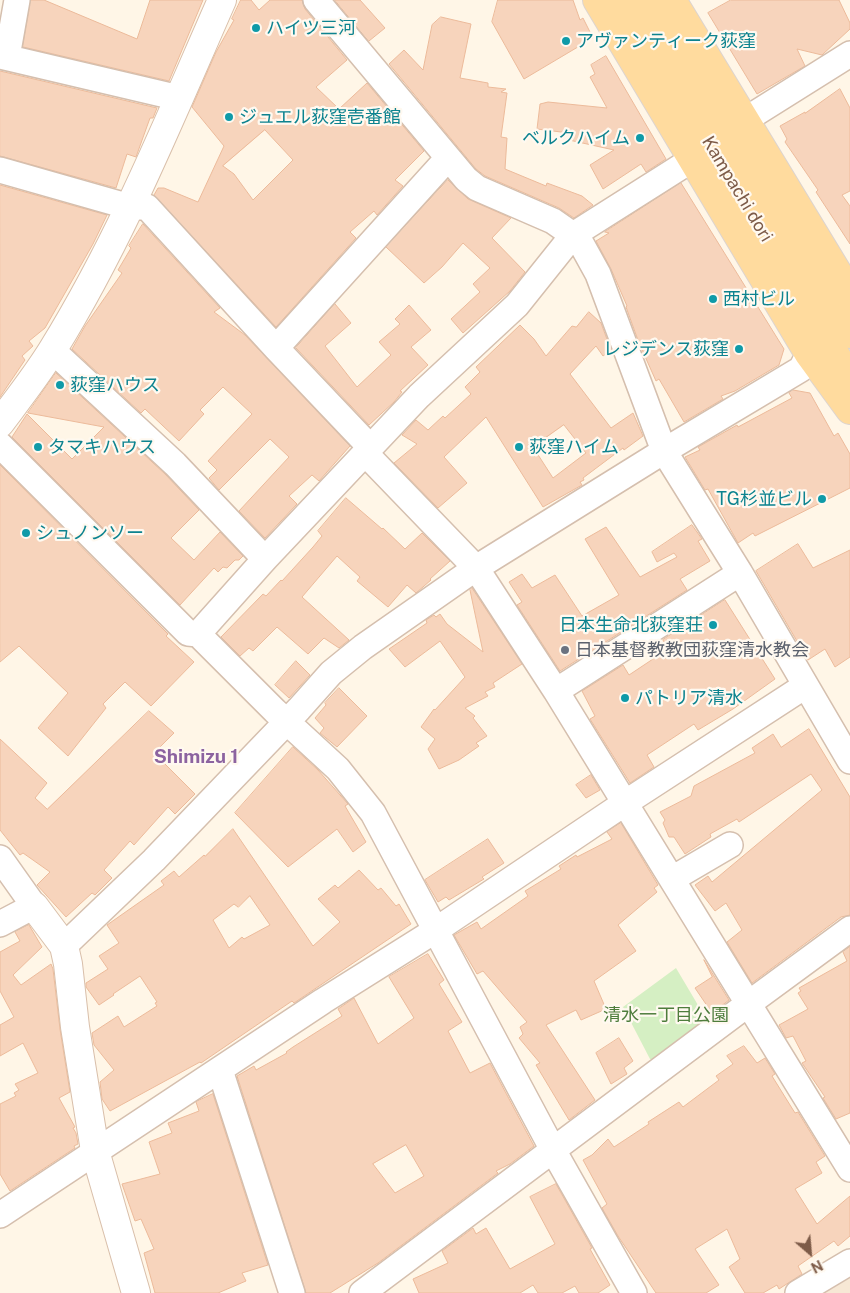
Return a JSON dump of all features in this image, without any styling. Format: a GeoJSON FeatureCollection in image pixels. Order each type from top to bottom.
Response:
{"type":"FeatureCollection","features":[{"type":"Feature","properties":{"kind":"main road"},"geometry":{"type":"LineString","coordinates":[[597,0],[809,354],[850,410]]}},
{"type":"Feature","properties":{"kind":"main road","name":"Kampachi dori"},"geometry":{"type":"LineString","coordinates":[[623,0],[850,379]]}},
{"type":"Feature","properties":{"kind":"main road","name":"Kampachi dori"},"geometry":{"type":"LineString","coordinates":[[648,0],[850,334]]}},
{"type":"Feature","properties":{"kind":"main road"},"geometry":{"type":"LineString","coordinates":[[672,0],[850,293]]}},
{"type":"Feature","properties":{"kind":"street"},"geometry":{"type":"LineString","coordinates":[[17,0],[4,56],[179,98]]}},
{"type":"Feature","properties":{"kind":"street"},"geometry":{"type":"LineString","coordinates":[[0,423],[52,350],[130,207],[222,0]]}},
{"type":"Feature","properties":{"kind":"street"},"geometry":{"type":"LineString","coordinates":[[316,0],[466,179],[477,188],[553,221],[573,235],[582,245],[598,274],[664,451],[740,573],[850,761]]}},
{"type":"Feature","properties":{"kind":"street"},"geometry":{"type":"LineString","coordinates":[[745,120],[850,54]]}},
{"type":"Feature","properties":{"kind":"street"},"geometry":{"type":"LineString","coordinates":[[276,348],[448,158]]}},
{"type":"Feature","properties":{"kind":"street"},"geometry":{"type":"LineString","coordinates":[[198,634],[265,559],[419,396],[517,306],[573,235],[693,159]]}},
{"type":"Feature","properties":{"kind":"street"},"geometry":{"type":"LineString","coordinates":[[0,170],[130,207],[146,207],[476,568],[556,691],[850,1168]]}},
{"type":"Feature","properties":{"kind":"street"},"geometry":{"type":"LineString","coordinates":[[52,350],[175,464],[265,559]]}},
{"type":"Feature","properties":{"kind":"street"},"geometry":{"type":"LineString","coordinates":[[64,946],[154,860],[331,673],[363,647],[476,568],[664,451],[801,369],[809,354]]}},
{"type":"Feature","properties":{"kind":"street"},"geometry":{"type":"LineString","coordinates":[[0,445],[188,633],[198,634],[338,769],[373,813],[553,1150],[634,1293]]}},
{"type":"Feature","properties":{"kind":"street"},"geometry":{"type":"LineString","coordinates":[[556,691],[740,573]]}},
{"type":"Feature","properties":{"kind":"street"},"geometry":{"type":"LineString","coordinates":[[0,1215],[805,686]]}},
{"type":"Feature","properties":{"kind":"street"},"geometry":{"type":"LineString","coordinates":[[672,879],[730,845]]}},
{"type":"Feature","properties":{"kind":"street"},"geometry":{"type":"LineString","coordinates":[[0,858],[64,946],[95,1151],[136,1293]]}},
{"type":"Feature","properties":{"kind":"street"},"geometry":{"type":"LineString","coordinates":[[0,924],[34,906]]}},
{"type":"Feature","properties":{"kind":"street"},"geometry":{"type":"LineString","coordinates":[[362,1293],[850,929]]}},
{"type":"Feature","properties":{"kind":"street"},"geometry":{"type":"LineString","coordinates":[[220,1070],[292,1293]]}},
{"type":"Feature","properties":{"kind":"street"},"geometry":{"type":"LineString","coordinates":[[798,1293],[850,1262]]}},
{"type":"Feature","properties":{"kind":"shaded area"},"geometry":{"type":"Polygon","coordinates":[[[850,1278],[850,1293],[824,1293],[850,1278]]]}},
{"type":"Feature","properties":{"kind":"green space","name":"清水一丁目公園"},"geometry":{"type":"Polygon","coordinates":[[[676,968],[708,1022],[656,1061],[650,1059],[623,1007],[676,968]]]}},
{"type":"Feature","properties":{"kind":"building"},"geometry":{"type":"Polygon","coordinates":[[[31,0],[44,0],[137,39],[150,0],[203,0],[169,81],[23,47],[31,0]]]}},
{"type":"Feature","properties":{"kind":"building"},"geometry":{"type":"Polygon","coordinates":[[[241,0],[251,0],[259,10],[270,0],[302,0],[305,9],[347,60],[316,87],[339,109],[367,83],[424,151],[395,180],[403,186],[377,215],[374,211],[350,232],[356,238],[276,327],[154,195],[158,188],[164,188],[198,202],[224,146],[192,107],[216,52],[234,20],[232,19],[241,0]],[[265,130],[223,166],[234,174],[253,200],[293,160],[265,130]]]}},
{"type":"Feature","properties":{"kind":"building"},"geometry":{"type":"Polygon","coordinates":[[[335,0],[360,0],[385,28],[369,41],[335,0]]]}},
{"type":"Feature","properties":{"kind":"building"},"geometry":{"type":"Polygon","coordinates":[[[498,0],[573,0],[580,20],[583,18],[593,38],[524,79],[492,22],[498,0]]]}},
{"type":"Feature","properties":{"kind":"building"},"geometry":{"type":"Polygon","coordinates":[[[731,0],[839,0],[850,23],[850,29],[822,55],[797,49],[805,66],[757,94],[708,13],[731,0]]]}},
{"type":"Feature","properties":{"kind":"building"},"geometry":{"type":"Polygon","coordinates":[[[441,17],[471,24],[460,78],[488,83],[488,87],[506,89],[501,92],[507,93],[501,137],[507,138],[505,169],[546,186],[547,183],[582,196],[593,205],[574,218],[559,208],[485,176],[476,169],[389,64],[404,50],[423,70],[432,25],[441,17]]]}},
{"type":"Feature","properties":{"kind":"building"},"geometry":{"type":"Polygon","coordinates":[[[606,56],[666,159],[646,172],[641,164],[603,189],[590,165],[614,150],[569,140],[569,133],[537,129],[540,104],[548,102],[607,108],[590,77],[595,74],[591,65],[606,56]]]}},
{"type":"Feature","properties":{"kind":"building"},"geometry":{"type":"Polygon","coordinates":[[[0,71],[157,108],[153,118],[150,118],[136,157],[127,154],[116,188],[0,156],[0,71]]]}},
{"type":"Feature","properties":{"kind":"building"},"geometry":{"type":"Polygon","coordinates":[[[840,89],[850,108],[850,191],[842,195],[850,206],[850,244],[816,192],[818,190],[785,142],[787,139],[780,126],[805,113],[840,89]]]}},
{"type":"Feature","properties":{"kind":"building"},"geometry":{"type":"Polygon","coordinates":[[[448,180],[468,199],[511,218],[492,238],[525,272],[510,291],[463,333],[451,319],[480,292],[473,284],[490,268],[463,243],[442,267],[424,283],[386,247],[448,180]]]}},
{"type":"Feature","properties":{"kind":"building"},"geometry":{"type":"Polygon","coordinates":[[[681,183],[784,349],[779,365],[735,391],[721,396],[723,399],[684,422],[659,379],[656,381],[639,343],[627,306],[596,241],[609,233],[605,232],[681,183]]]}},
{"type":"Feature","properties":{"kind":"building"},"geometry":{"type":"Polygon","coordinates":[[[0,185],[107,215],[93,244],[45,328],[29,341],[33,346],[22,356],[25,360],[0,397],[0,185]]]}},
{"type":"Feature","properties":{"kind":"building"},"geometry":{"type":"Polygon","coordinates":[[[143,224],[220,308],[214,312],[245,335],[350,446],[319,481],[312,475],[289,496],[297,504],[265,538],[239,511],[289,457],[270,439],[219,490],[209,478],[217,470],[208,461],[252,414],[223,387],[200,410],[204,414],[179,441],[145,409],[141,413],[72,349],[85,326],[122,273],[118,270],[131,248],[129,246],[143,224]]]}},
{"type":"Feature","properties":{"kind":"building"},"geometry":{"type":"Polygon","coordinates":[[[335,304],[351,323],[325,346],[357,387],[391,355],[379,342],[400,324],[395,319],[409,305],[431,330],[411,347],[428,365],[400,391],[402,392],[394,402],[369,425],[296,348],[335,304]]]}},
{"type":"Feature","properties":{"kind":"building"},"geometry":{"type":"Polygon","coordinates":[[[589,312],[601,323],[611,350],[603,356],[596,346],[570,374],[611,428],[633,413],[643,436],[624,450],[623,448],[583,478],[584,480],[580,482],[582,485],[543,507],[486,417],[444,457],[467,483],[438,508],[394,463],[417,444],[402,435],[416,420],[428,430],[443,416],[445,418],[471,394],[465,387],[480,372],[476,367],[520,325],[534,339],[546,356],[572,326],[576,327],[589,312]],[[564,425],[533,447],[553,478],[586,453],[564,425]]]}},
{"type":"Feature","properties":{"kind":"building"},"geometry":{"type":"Polygon","coordinates":[[[56,373],[165,474],[199,510],[171,538],[194,560],[220,532],[243,556],[239,560],[235,560],[227,568],[223,567],[218,572],[214,568],[180,605],[12,437],[27,414],[72,459],[104,427],[28,413],[56,373]]]}},
{"type":"Feature","properties":{"kind":"building"},"geometry":{"type":"Polygon","coordinates":[[[793,390],[810,393],[834,436],[838,433],[850,454],[850,488],[755,536],[753,533],[738,543],[708,489],[705,490],[685,457],[700,450],[698,447],[737,425],[738,427],[792,398],[789,393],[793,390]]]}},
{"type":"Feature","properties":{"kind":"building"},"geometry":{"type":"Polygon","coordinates":[[[0,465],[168,634],[166,636],[194,662],[151,706],[125,682],[103,704],[106,708],[68,756],[38,728],[68,693],[19,646],[0,662],[0,465]]]}},
{"type":"Feature","properties":{"kind":"building"},"geometry":{"type":"Polygon","coordinates":[[[346,498],[383,528],[405,549],[422,533],[450,561],[416,593],[407,585],[388,607],[357,581],[360,577],[337,556],[302,597],[349,640],[339,648],[324,638],[308,654],[277,627],[253,651],[249,648],[240,656],[221,637],[263,594],[266,596],[282,581],[313,547],[322,536],[318,531],[346,498]]]}},
{"type":"Feature","properties":{"kind":"building"},"geometry":{"type":"Polygon","coordinates":[[[692,525],[702,539],[698,541],[710,561],[680,579],[687,590],[560,671],[517,605],[522,602],[509,582],[522,574],[532,588],[555,575],[582,616],[619,595],[585,539],[606,527],[640,577],[677,557],[674,553],[657,562],[652,552],[692,525]]]}},
{"type":"Feature","properties":{"kind":"building"},"geometry":{"type":"Polygon","coordinates":[[[798,544],[813,568],[850,550],[850,657],[835,667],[825,649],[808,660],[756,571],[798,544]]]}},
{"type":"Feature","properties":{"kind":"building"},"geometry":{"type":"Polygon","coordinates":[[[472,588],[522,664],[493,683],[495,687],[485,692],[488,696],[465,708],[475,716],[473,718],[487,736],[476,743],[479,746],[459,760],[439,769],[428,749],[435,739],[421,727],[434,709],[465,677],[440,641],[405,667],[389,649],[427,623],[426,620],[440,614],[447,624],[483,652],[470,590],[472,588]]]}},
{"type":"Feature","properties":{"kind":"building"},"geometry":{"type":"Polygon","coordinates":[[[725,600],[775,679],[733,709],[698,730],[694,724],[647,755],[654,767],[630,783],[590,719],[595,716],[582,691],[623,665],[629,675],[668,649],[663,640],[725,600]]]}},
{"type":"Feature","properties":{"kind":"building"},"geometry":{"type":"Polygon","coordinates":[[[296,661],[310,675],[289,698],[275,685],[296,661]]]}},
{"type":"Feature","properties":{"kind":"building"},"geometry":{"type":"Polygon","coordinates":[[[339,688],[367,716],[337,747],[320,733],[324,728],[315,718],[326,705],[325,703],[339,688]]]}},
{"type":"Feature","properties":{"kind":"building"},"geometry":{"type":"Polygon","coordinates":[[[149,711],[174,733],[154,753],[195,794],[175,814],[168,807],[134,845],[130,841],[104,870],[112,878],[95,895],[92,893],[66,917],[37,885],[50,872],[23,853],[20,855],[0,830],[0,739],[47,783],[35,798],[47,809],[149,711]]]}},
{"type":"Feature","properties":{"kind":"building"},"geometry":{"type":"Polygon","coordinates":[[[809,729],[850,797],[850,915],[841,917],[752,983],[727,942],[742,930],[726,903],[715,911],[695,885],[708,876],[712,882],[822,790],[811,774],[739,822],[737,819],[710,834],[711,837],[685,854],[674,837],[669,837],[663,823],[665,820],[660,812],[691,796],[694,786],[755,753],[752,748],[773,734],[781,747],[809,729]]]}},
{"type":"Feature","properties":{"kind":"building"},"geometry":{"type":"Polygon","coordinates":[[[293,747],[318,770],[348,804],[345,806],[366,842],[353,852],[337,829],[288,867],[235,813],[293,747]]]}},
{"type":"Feature","properties":{"kind":"building"},"geometry":{"type":"Polygon","coordinates":[[[591,775],[600,790],[586,798],[576,785],[591,775]]]}},
{"type":"Feature","properties":{"kind":"building"},"geometry":{"type":"Polygon","coordinates":[[[621,823],[658,885],[654,888],[657,892],[618,925],[636,951],[594,981],[606,1009],[581,1020],[576,1010],[546,1025],[595,1100],[569,1120],[536,1065],[540,1063],[519,1038],[523,1034],[520,1027],[527,1022],[483,971],[477,974],[454,935],[477,922],[481,929],[528,896],[525,891],[561,869],[559,866],[576,855],[577,857],[612,839],[607,832],[621,823]]]}},
{"type":"Feature","properties":{"kind":"building"},"geometry":{"type":"Polygon","coordinates":[[[233,829],[313,946],[340,922],[318,899],[335,885],[338,888],[359,870],[378,890],[381,888],[396,906],[399,904],[411,924],[201,1063],[110,1111],[102,1099],[100,1082],[114,1070],[94,1045],[92,1033],[118,1016],[124,1027],[157,1006],[155,1003],[157,1002],[140,976],[99,1005],[86,987],[86,983],[108,969],[99,956],[119,943],[107,925],[164,885],[161,881],[174,871],[179,877],[205,856],[233,829]],[[250,896],[238,907],[234,904],[213,920],[229,948],[242,937],[244,939],[270,925],[250,896]]]}},
{"type":"Feature","properties":{"kind":"building"},"geometry":{"type":"Polygon","coordinates":[[[488,839],[504,863],[482,877],[484,879],[449,900],[446,897],[438,902],[425,880],[488,839]]]}},
{"type":"Feature","properties":{"kind":"building"},"geometry":{"type":"Polygon","coordinates":[[[29,925],[42,947],[13,975],[21,985],[51,964],[53,969],[70,1092],[59,1098],[75,1127],[73,1128],[78,1144],[74,1146],[75,1148],[10,1191],[0,1174],[0,1104],[16,1096],[14,1093],[19,1090],[15,1084],[38,1073],[23,1043],[0,1056],[0,1025],[14,1017],[0,991],[0,952],[20,941],[15,932],[29,925]]]}},
{"type":"Feature","properties":{"kind":"building"},"geometry":{"type":"Polygon","coordinates":[[[850,947],[850,1113],[836,1119],[823,1098],[825,1097],[802,1063],[806,1061],[793,1036],[786,1038],[779,1025],[808,1009],[798,993],[801,991],[799,988],[847,961],[843,952],[850,947]]]}},
{"type":"Feature","properties":{"kind":"building"},"geometry":{"type":"Polygon","coordinates":[[[428,954],[444,980],[439,984],[462,1022],[448,1031],[470,1073],[490,1063],[534,1146],[510,1164],[496,1171],[498,1173],[378,1263],[330,1293],[306,1293],[237,1076],[254,1066],[256,1070],[287,1053],[293,1047],[342,1016],[338,1009],[354,998],[378,1044],[414,1018],[389,977],[428,954]],[[406,1145],[373,1164],[395,1193],[424,1176],[406,1145]]]}},
{"type":"Feature","properties":{"kind":"building"},"geometry":{"type":"Polygon","coordinates":[[[704,960],[729,1000],[712,1013],[695,988],[712,977],[704,960]]]}},
{"type":"Feature","properties":{"kind":"building"},"geometry":{"type":"Polygon","coordinates":[[[619,1038],[633,1061],[624,1068],[627,1074],[611,1084],[596,1053],[619,1038]]]}},
{"type":"Feature","properties":{"kind":"building"},"geometry":{"type":"Polygon","coordinates":[[[744,1046],[757,1063],[765,1058],[775,1074],[772,1076],[795,1113],[798,1112],[825,1156],[816,1162],[822,1173],[795,1189],[817,1224],[850,1196],[850,1236],[838,1246],[834,1241],[798,1266],[802,1274],[779,1289],[777,1285],[763,1293],[745,1293],[729,1267],[740,1259],[727,1229],[695,1249],[719,1285],[706,1293],[656,1293],[618,1236],[602,1208],[607,1204],[583,1160],[592,1155],[608,1139],[614,1147],[679,1102],[683,1107],[719,1080],[716,1076],[733,1064],[727,1056],[744,1046]]]}},
{"type":"Feature","properties":{"kind":"building"},"geometry":{"type":"Polygon","coordinates":[[[213,1094],[268,1265],[242,1273],[246,1281],[218,1293],[155,1293],[144,1253],[154,1249],[141,1219],[135,1221],[122,1184],[160,1174],[149,1142],[172,1133],[168,1123],[199,1111],[196,1102],[213,1094]]]}},
{"type":"Feature","properties":{"kind":"building"},"geometry":{"type":"Polygon","coordinates":[[[556,1184],[592,1248],[590,1249],[610,1285],[598,1293],[579,1293],[575,1286],[562,1293],[538,1293],[533,1285],[520,1293],[419,1293],[413,1279],[448,1263],[442,1251],[473,1228],[476,1234],[486,1228],[510,1269],[555,1244],[530,1197],[556,1184]]]}},
{"type":"Feature","properties":{"kind":"place","name":"ハイツ三河"},"geometry":{"type":"Point","coordinates":[256,28]}},
{"type":"Feature","properties":{"kind":"place","name":"アヴァンティーク荻窪"},"geometry":{"type":"Point","coordinates":[566,41]}},
{"type":"Feature","properties":{"kind":"place","name":"ジュエル荻窪壱番館"},"geometry":{"type":"Point","coordinates":[229,117]}},
{"type":"Feature","properties":{"kind":"place","name":"ベルクハイム"},"geometry":{"type":"Point","coordinates":[640,138]}},
{"type":"Feature","properties":{"kind":"place","name":"西村ビル"},"geometry":{"type":"Point","coordinates":[713,299]}},
{"type":"Feature","properties":{"kind":"place","name":"レジデンス荻窪"},"geometry":{"type":"Point","coordinates":[739,349]}},
{"type":"Feature","properties":{"kind":"place","name":"荻窪ハウス"},"geometry":{"type":"Point","coordinates":[60,385]}},
{"type":"Feature","properties":{"kind":"place","name":"タマキハウス"},"geometry":{"type":"Point","coordinates":[38,447]}},
{"type":"Feature","properties":{"kind":"place","name":"荻窪ハイム"},"geometry":{"type":"Point","coordinates":[519,447]}},
{"type":"Feature","properties":{"kind":"place","name":"TG杉並ビル"},"geometry":{"type":"Point","coordinates":[822,499]}},
{"type":"Feature","properties":{"kind":"place","name":"シュノンソー"},"geometry":{"type":"Point","coordinates":[26,533]}},
{"type":"Feature","properties":{"kind":"place","name":"日本生命北荻窪荘"},"geometry":{"type":"Point","coordinates":[713,625]}},
{"type":"Feature","properties":{"kind":"place","name":"日本基督教教団荻窪清水教会"},"geometry":{"type":"Point","coordinates":[565,650]}},
{"type":"Feature","properties":{"kind":"place","name":"パトリア清水"},"geometry":{"type":"Point","coordinates":[625,698]}},
{"type":"Feature","properties":{"kind":"district","name":"Shimizu 1"},"geometry":{"type":"Point","coordinates":[196,757]}}]}
